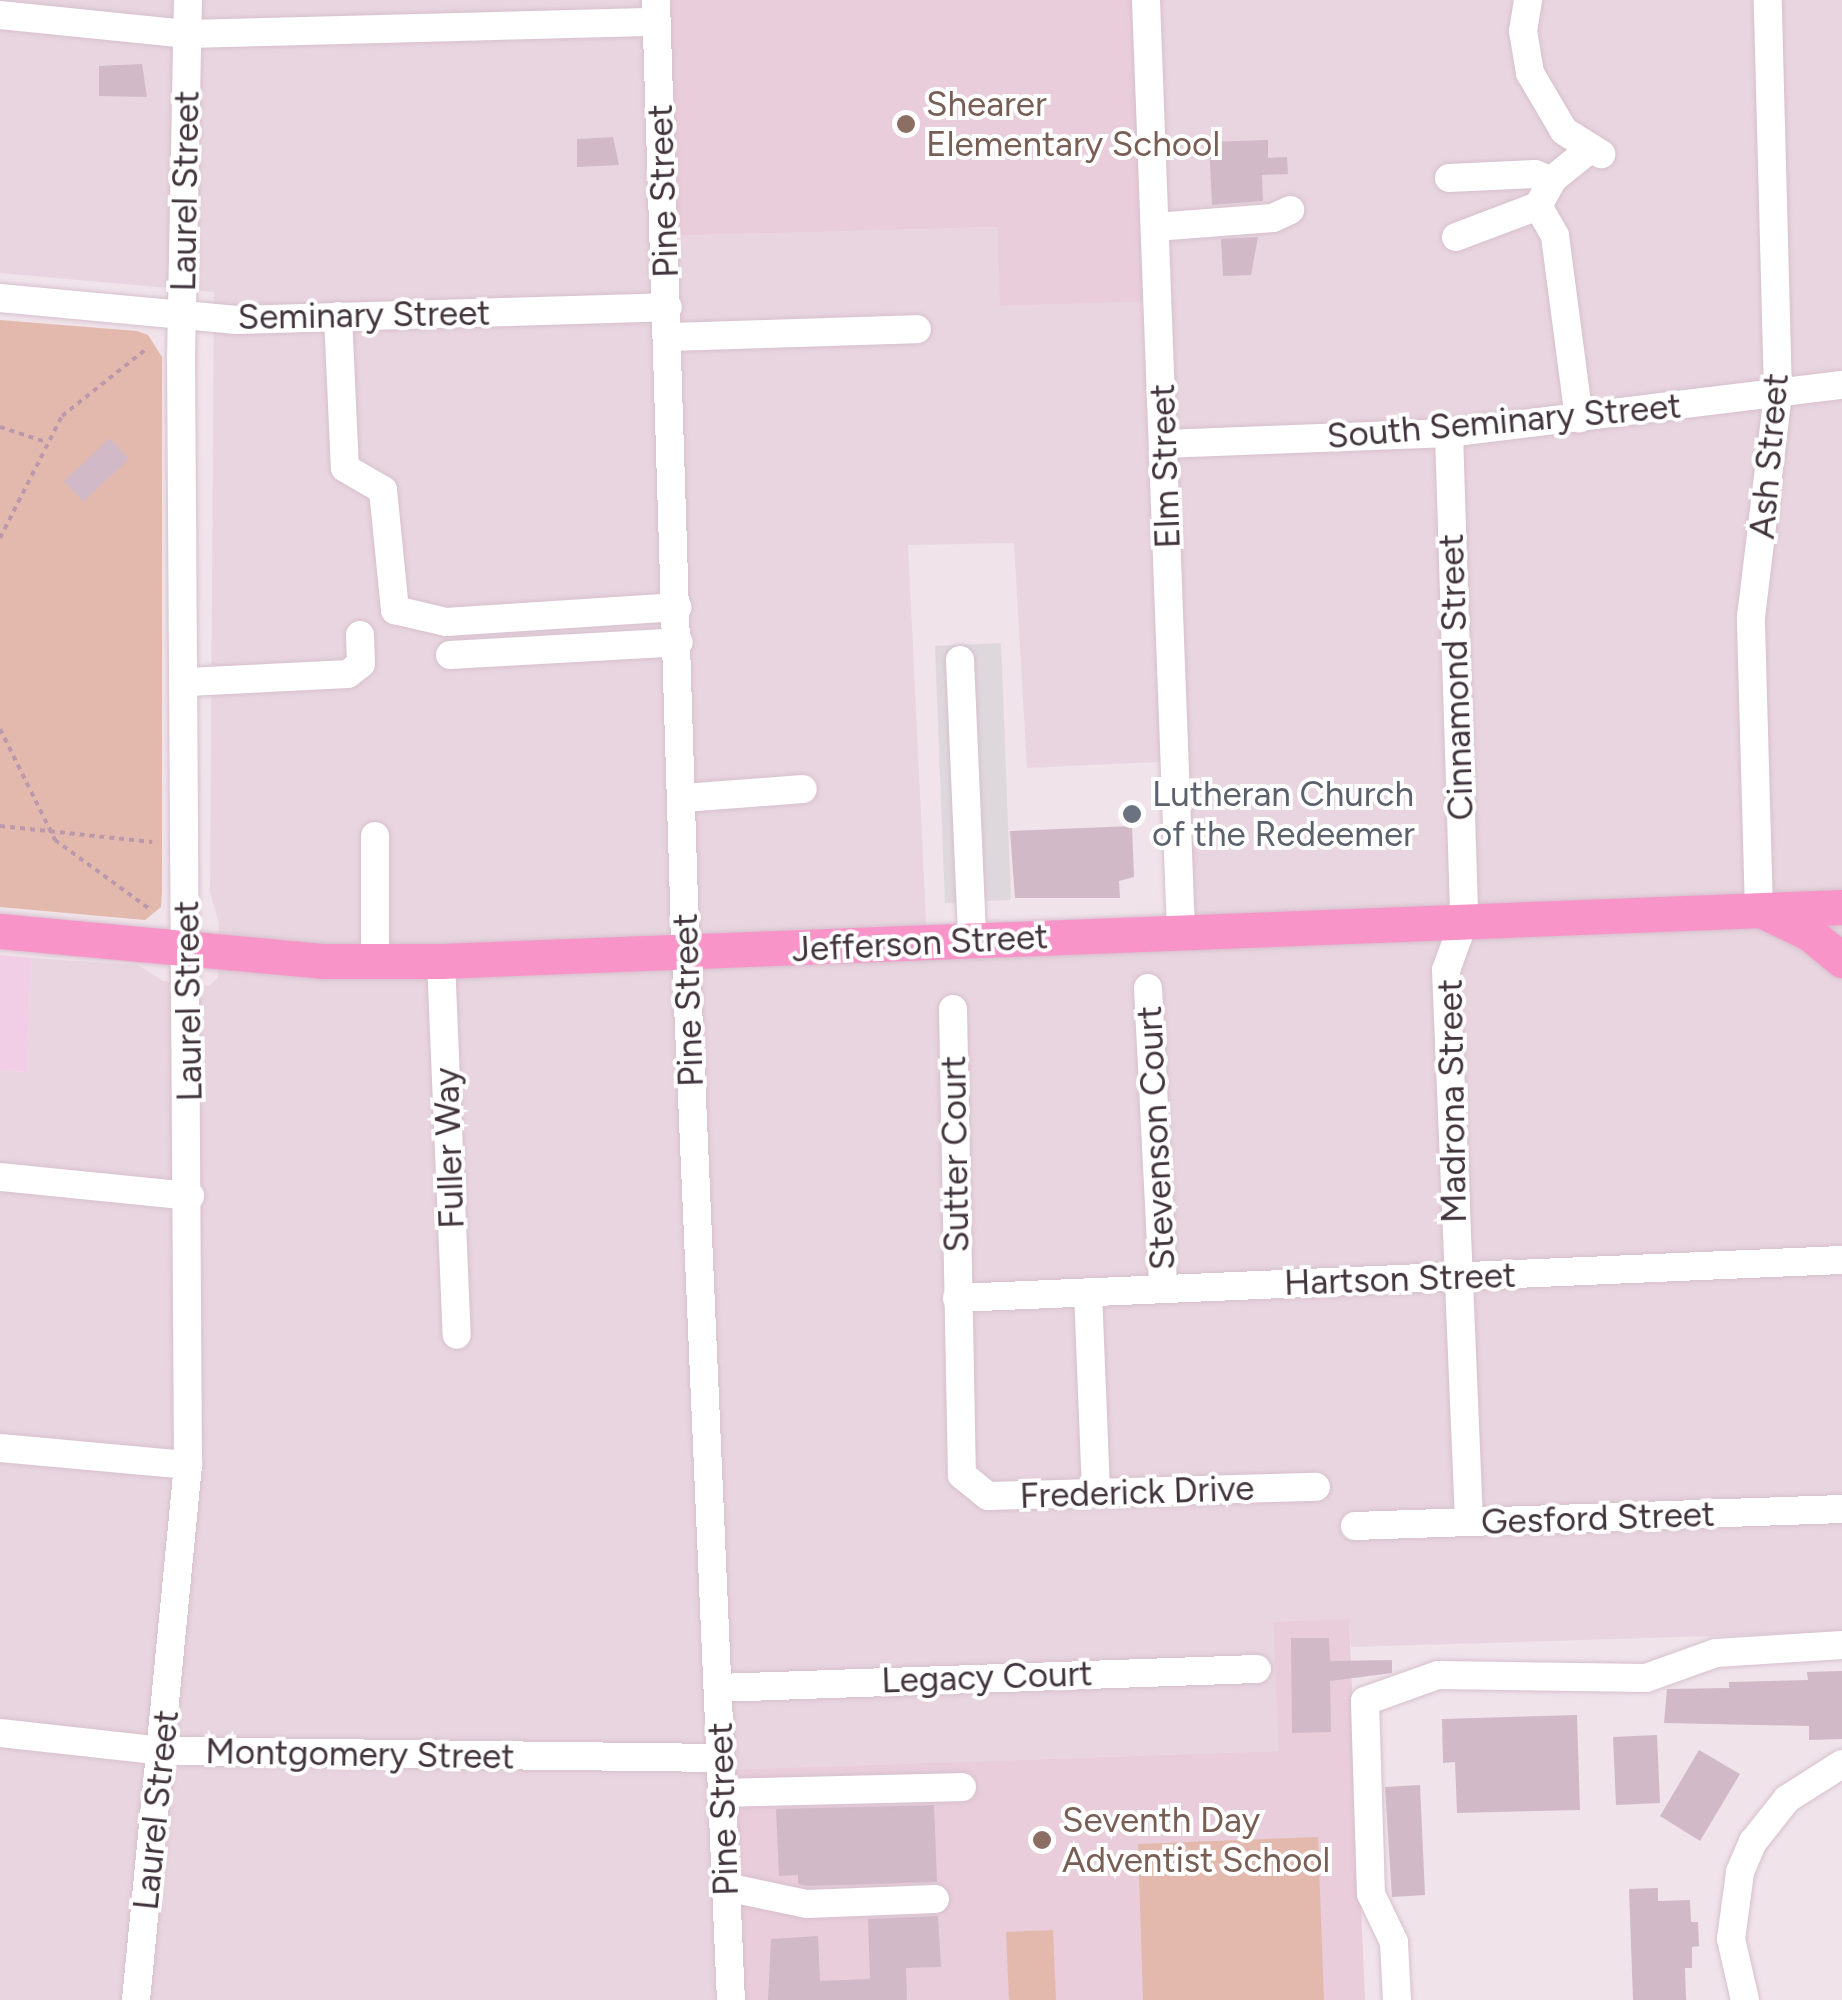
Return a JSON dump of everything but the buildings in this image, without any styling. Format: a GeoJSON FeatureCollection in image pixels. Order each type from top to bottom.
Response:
{"type":"FeatureCollection","features":[{"type":"Feature","properties":{"kind":"main road","name":"Jefferson Street"},"geometry":{"type":"LineString","coordinates":[[0,930],[375,962],[441,962],[1842,907]]}},
{"type":"Feature","properties":{"kind":"main road"},"geometry":{"type":"LineString","coordinates":[[1758,911],[1797,924],[1842,960]]}},
{"type":"Feature","properties":{"kind":"street","name":"Laurel Street"},"geometry":{"type":"LineString","coordinates":[[136,2000],[164,1752],[188,1465],[188,682],[183,314],[188,0]]}},
{"type":"Feature","properties":{"kind":"street","name":"Elm Street"},"geometry":{"type":"LineString","coordinates":[[1146,0],[1181,932]]}},
{"type":"Feature","properties":{"kind":"street"},"geometry":{"type":"LineString","coordinates":[[1456,237],[1538,206],[1552,181],[1596,151],[1564,131],[1530,73],[1523,31],[1528,0]]}},
{"type":"Feature","properties":{"kind":"street","name":"Ash Street"},"geometry":{"type":"LineString","coordinates":[[1758,911],[1751,617],[1778,394],[1768,0]]}},
{"type":"Feature","properties":{"kind":"street"},"geometry":{"type":"LineString","coordinates":[[0,15],[188,34],[656,11]]}},
{"type":"Feature","properties":{"kind":"street","name":"Pine Street"},"geometry":{"type":"LineString","coordinates":[[656,11],[687,954],[731,2000]]}},
{"type":"Feature","properties":{"kind":"street"},"geometry":{"type":"LineString","coordinates":[[1449,178],[1535,174],[1552,181]]}},
{"type":"Feature","properties":{"kind":"street"},"geometry":{"type":"LineString","coordinates":[[1538,206],[1555,236],[1579,418]]}},
{"type":"Feature","properties":{"kind":"street"},"geometry":{"type":"LineString","coordinates":[[1156,227],[1272,218],[1290,210]]}},
{"type":"Feature","properties":{"kind":"street","name":"Seminary Street"},"geometry":{"type":"LineString","coordinates":[[0,298],[237,320],[668,307]]}},
{"type":"Feature","properties":{"kind":"street"},"geometry":{"type":"LineString","coordinates":[[338,316],[345,468],[383,490],[395,610],[446,622],[678,607]]}},
{"type":"Feature","properties":{"kind":"street"},"geometry":{"type":"LineString","coordinates":[[669,336],[916,329]]}},
{"type":"Feature","properties":{"kind":"street","name":"South Seminary Street"},"geometry":{"type":"LineString","coordinates":[[1164,444],[1449,433],[1842,386]]}},
{"type":"Feature","properties":{"kind":"street","name":"Cinnamond Street"},"geometry":{"type":"LineString","coordinates":[[1449,433],[1464,921]]}},
{"type":"Feature","properties":{"kind":"street"},"geometry":{"type":"LineString","coordinates":[[188,682],[348,674],[361,664],[360,635]]}},
{"type":"Feature","properties":{"kind":"street"},"geometry":{"type":"LineString","coordinates":[[450,655],[679,642]]}},
{"type":"Feature","properties":{"kind":"street"},"geometry":{"type":"LineString","coordinates":[[960,660],[972,939]]}},
{"type":"Feature","properties":{"kind":"street"},"geometry":{"type":"LineString","coordinates":[[684,798],[803,789]]}},
{"type":"Feature","properties":{"kind":"street"},"geometry":{"type":"LineString","coordinates":[[375,836],[375,962]]}},
{"type":"Feature","properties":{"kind":"street","name":"Madrona Street"},"geometry":{"type":"LineString","coordinates":[[1464,921],[1446,970],[1469,1522]]}},
{"type":"Feature","properties":{"kind":"street","name":"Fuller Way"},"geometry":{"type":"LineString","coordinates":[[441,962],[457,1335]]}},
{"type":"Feature","properties":{"kind":"street","name":"Stevenson Court"},"geometry":{"type":"LineString","coordinates":[[1148,988],[1163,1289]]}},
{"type":"Feature","properties":{"kind":"street","name":"Sutter Court"},"geometry":{"type":"LineString","coordinates":[[953,1009],[957,1298]]}},
{"type":"Feature","properties":{"kind":"street"},"geometry":{"type":"LineString","coordinates":[[0,1178],[190,1196]]}},
{"type":"Feature","properties":{"kind":"street","name":"Hartson Street"},"geometry":{"type":"LineString","coordinates":[[957,1298],[1842,1260]]}},
{"type":"Feature","properties":{"kind":"street"},"geometry":{"type":"LineString","coordinates":[[1088,1292],[1096,1493]]}},
{"type":"Feature","properties":{"kind":"street","name":"Frederick Drive"},"geometry":{"type":"LineString","coordinates":[[957,1298],[962,1475],[988,1496],[1316,1487]]}},
{"type":"Feature","properties":{"kind":"street"},"geometry":{"type":"LineString","coordinates":[[0,1448],[188,1465]]}},
{"type":"Feature","properties":{"kind":"street","name":"Gesford Street"},"geometry":{"type":"LineString","coordinates":[[1355,1526],[1842,1509]]}},
{"type":"Feature","properties":{"kind":"street"},"geometry":{"type":"LineString","coordinates":[[1396,2000],[1394,1942],[1370,1894],[1365,1700],[1438,1675],[1646,1678],[1716,1653],[1842,1645]]}},
{"type":"Feature","properties":{"kind":"street","name":"Legacy Court"},"geometry":{"type":"LineString","coordinates":[[718,1688],[1257,1669]]}},
{"type":"Feature","properties":{"kind":"street","name":"Montgomery Street"},"geometry":{"type":"LineString","coordinates":[[0,1733],[164,1752],[721,1758]]}},
{"type":"Feature","properties":{"kind":"street"},"geometry":{"type":"LineString","coordinates":[[1745,2000],[1731,1939],[1740,1872],[1778,1808],[1842,1764]]}},
{"type":"Feature","properties":{"kind":"street"},"geometry":{"type":"LineString","coordinates":[[722,1793],[962,1787]]}},
{"type":"Feature","properties":{"kind":"street"},"geometry":{"type":"LineString","coordinates":[[726,1887],[807,1904],[936,1899]]}},
{"type":"Feature","properties":{"kind":"path"},"geometry":{"type":"LineString","coordinates":[[0,538],[62,416],[101,378],[144,350]]}},
{"type":"Feature","properties":{"kind":"path"},"geometry":{"type":"LineString","coordinates":[[0,426],[46,442]]}},
{"type":"Feature","properties":{"kind":"path"},"geometry":{"type":"LineString","coordinates":[[0,728],[47,830],[152,910]]}},
{"type":"Feature","properties":{"kind":"path"},"geometry":{"type":"LineString","coordinates":[[0,826],[152,842]]}},
{"type":"Feature","properties":{"kind":"shaded area"},"geometry":{"type":"Polygon","coordinates":[[[0,0],[656,0],[665,236],[999,227],[1001,306],[1158,300],[1146,0],[1842,0],[1842,1632],[1351,1647],[1349,1619],[1273,1623],[1280,1751],[722,1770],[731,2000],[0,2000],[0,1070],[27,1072],[31,958],[138,965],[163,981],[209,986],[218,977],[219,923],[210,892],[214,292],[0,273],[0,0]],[[1014,543],[908,545],[927,940],[1181,932],[1175,761],[1027,768],[1014,543]]]}},
{"type":"Feature","properties":{"kind":"shaded area","name":"Shearer Elementary School"},"geometry":{"type":"Polygon","coordinates":[[[656,0],[1146,0],[1158,301],[1000,306],[998,227],[665,236],[656,0]]]}},
{"type":"Feature","properties":{"kind":"shaded area"},"geometry":{"type":"Polygon","coordinates":[[[0,320],[137,331],[148,335],[162,357],[162,891],[161,907],[145,920],[0,907],[0,320]]]}},
{"type":"Feature","properties":{"kind":"shaded area"},"geometry":{"type":"Polygon","coordinates":[[[1001,643],[1011,900],[945,903],[935,646],[1001,643]]]}},
{"type":"Feature","properties":{"kind":"shaded area"},"geometry":{"type":"Polygon","coordinates":[[[0,955],[31,958],[27,1072],[0,1070],[0,955]]]}},
{"type":"Feature","properties":{"kind":"shaded area","name":"Seventh Day Adventist School"},"geometry":{"type":"Polygon","coordinates":[[[1349,1619],[1365,2000],[731,2000],[721,1770],[1279,1751],[1273,1622],[1349,1619]]]}},
{"type":"Feature","properties":{"kind":"shaded area"},"geometry":{"type":"Polygon","coordinates":[[[1318,1837],[1324,2000],[1143,2000],[1138,1844],[1318,1837]]]}},
{"type":"Feature","properties":{"kind":"shaded area"},"geometry":{"type":"Polygon","coordinates":[[[1053,1930],[1056,2000],[1009,2000],[1006,1932],[1053,1930]]]}},
{"type":"Feature","properties":{"kind":"place","name":"Shearer Elementary School"},"geometry":{"type":"Point","coordinates":[906,124]}},
{"type":"Feature","properties":{"kind":"place","name":"Lutheran Church of the Redeemer"},"geometry":{"type":"Point","coordinates":[1132,814]}},
{"type":"Feature","properties":{"kind":"place","name":"Seventh Day Adventist School"},"geometry":{"type":"Point","coordinates":[1042,1840]}}]}
